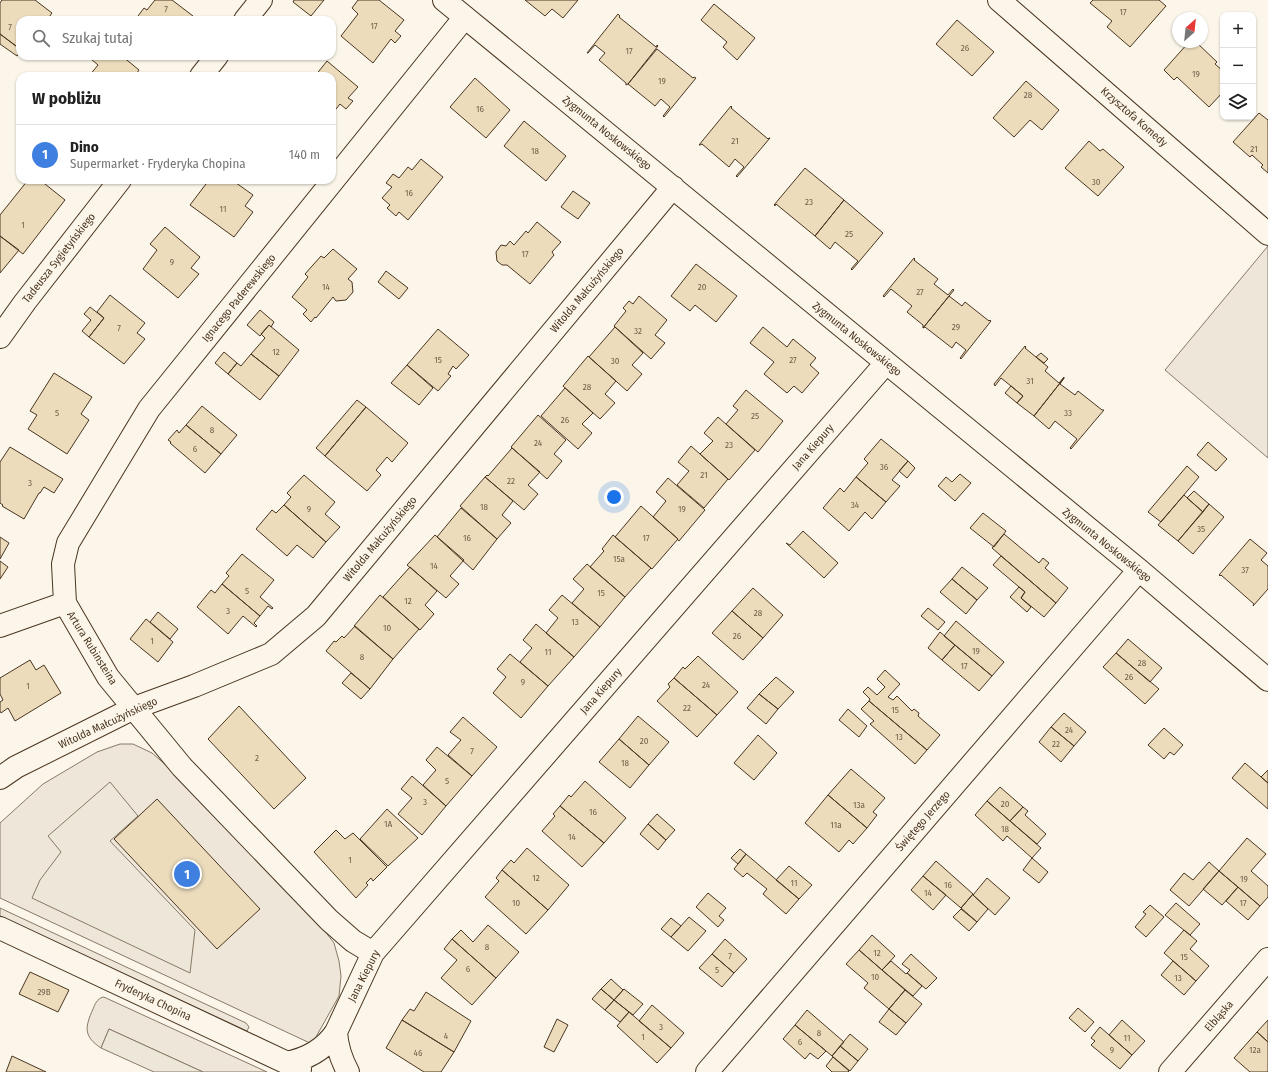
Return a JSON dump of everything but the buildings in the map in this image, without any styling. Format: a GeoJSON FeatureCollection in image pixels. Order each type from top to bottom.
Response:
{"type":"FeatureCollection","features":[{"type":"Feature","properties":{"kind":"street"},"geometry":{"type":"LineString","coordinates":[[248,16],[261,0]]}},
{"type":"Feature","properties":{"kind":"street","name":"Zygmunta Noskowskiego"},"geometry":{"type":"LineString","coordinates":[[444,0],[1139,570],[1268,680]]}},
{"type":"Feature","properties":{"kind":"street","name":"Krzysztofa Komedy"},"geometry":{"type":"LineString","coordinates":[[999,0],[1268,234]]}},
{"type":"Feature","properties":{"kind":"street","name":"Ignacego Paderewskiego"},"geometry":{"type":"LineString","coordinates":[[336,177],[465,17]]}},
{"type":"Feature","properties":{"kind":"street"},"geometry":{"type":"LineString","coordinates":[[204,72],[214,60]]}},
{"type":"Feature","properties":{"kind":"street","name":"Tadeusza Sygietyńskiego"},"geometry":{"type":"LineString","coordinates":[[0,337],[25,302],[117,184]]}},
{"type":"Feature","properties":{"kind":"street","name":"Ignacego Paderewskiego"},"geometry":{"type":"LineString","coordinates":[[65,603],[63,564],[68,543],[149,409],[330,184]]}},
{"type":"Feature","properties":{"kind":"street","name":"Witolda Małcużyńskiego"},"geometry":{"type":"LineString","coordinates":[[0,778],[16,767],[134,708],[194,686],[271,654],[316,616],[673,187]]}},
{"type":"Feature","properties":{"kind":"street","name":"Jana Kiepury"},"geometry":{"type":"LineString","coordinates":[[286,1063],[317,1052],[328,1043],[336,1032],[373,953],[886,363]]}},
{"type":"Feature","properties":{"kind":"street","name":"Świętego Jerzego"},"geometry":{"type":"LineString","coordinates":[[707,1072],[1139,570]]}},
{"type":"Feature","properties":{"kind":"street","name":"Artura Rubinsteina"},"geometry":{"type":"LineString","coordinates":[[0,626],[65,603],[108,677],[182,767],[329,920],[353,941],[373,953]]}},
{"type":"Feature","properties":{"kind":"street","name":"Fryderyka Chopina"},"geometry":{"type":"LineString","coordinates":[[0,928],[306,1072]]}},
{"type":"Feature","properties":{"kind":"street","name":"Elbląska"},"geometry":{"type":"LineString","coordinates":[[1170,1072],[1268,959]]}},
{"type":"Feature","properties":{"kind":"street"},"geometry":{"type":"LineString","coordinates":[[336,1032],[340,1054],[348,1072]]}},
{"type":"Feature","properties":{"kind":"shaded area"},"geometry":{"type":"Polygon","coordinates":[[[1268,246],[1268,458],[1165,370],[1268,246]]]}},
{"type":"Feature","properties":{"kind":"shaded area"},"geometry":{"type":"Polygon","coordinates":[[[120,744],[133,744],[152,753],[182,779],[324,930],[334,943],[341,976],[339,996],[312,1044],[0,898],[0,823],[43,784],[97,752],[120,744]]]}},
{"type":"Feature","properties":{"kind":"shaded area"},"geometry":{"type":"Polygon","coordinates":[[[110,782],[138,816],[110,841],[195,930],[190,973],[32,898],[40,880],[61,852],[48,836],[110,782]]]}},
{"type":"Feature","properties":{"kind":"shaded area"},"geometry":{"type":"Polygon","coordinates":[[[0,908],[246,1023],[249,1027],[247,1031],[0,916],[0,908]]]}},
{"type":"Feature","properties":{"kind":"shaded area"},"geometry":{"type":"Polygon","coordinates":[[[103,997],[267,1072],[203,1072],[109,1029],[101,1048],[95,1044],[88,1035],[87,1026],[95,1004],[103,997]]]}},
{"type":"Feature","properties":{"kind":"shaded area"},"geometry":{"type":"Polygon","coordinates":[[[109,1029],[203,1072],[154,1072],[101,1048],[109,1029]]]}},
{"type":"Feature","properties":{"kind":"place","name":"Dino"},"geometry":{"type":"Point","coordinates":[187,874]}}]}
